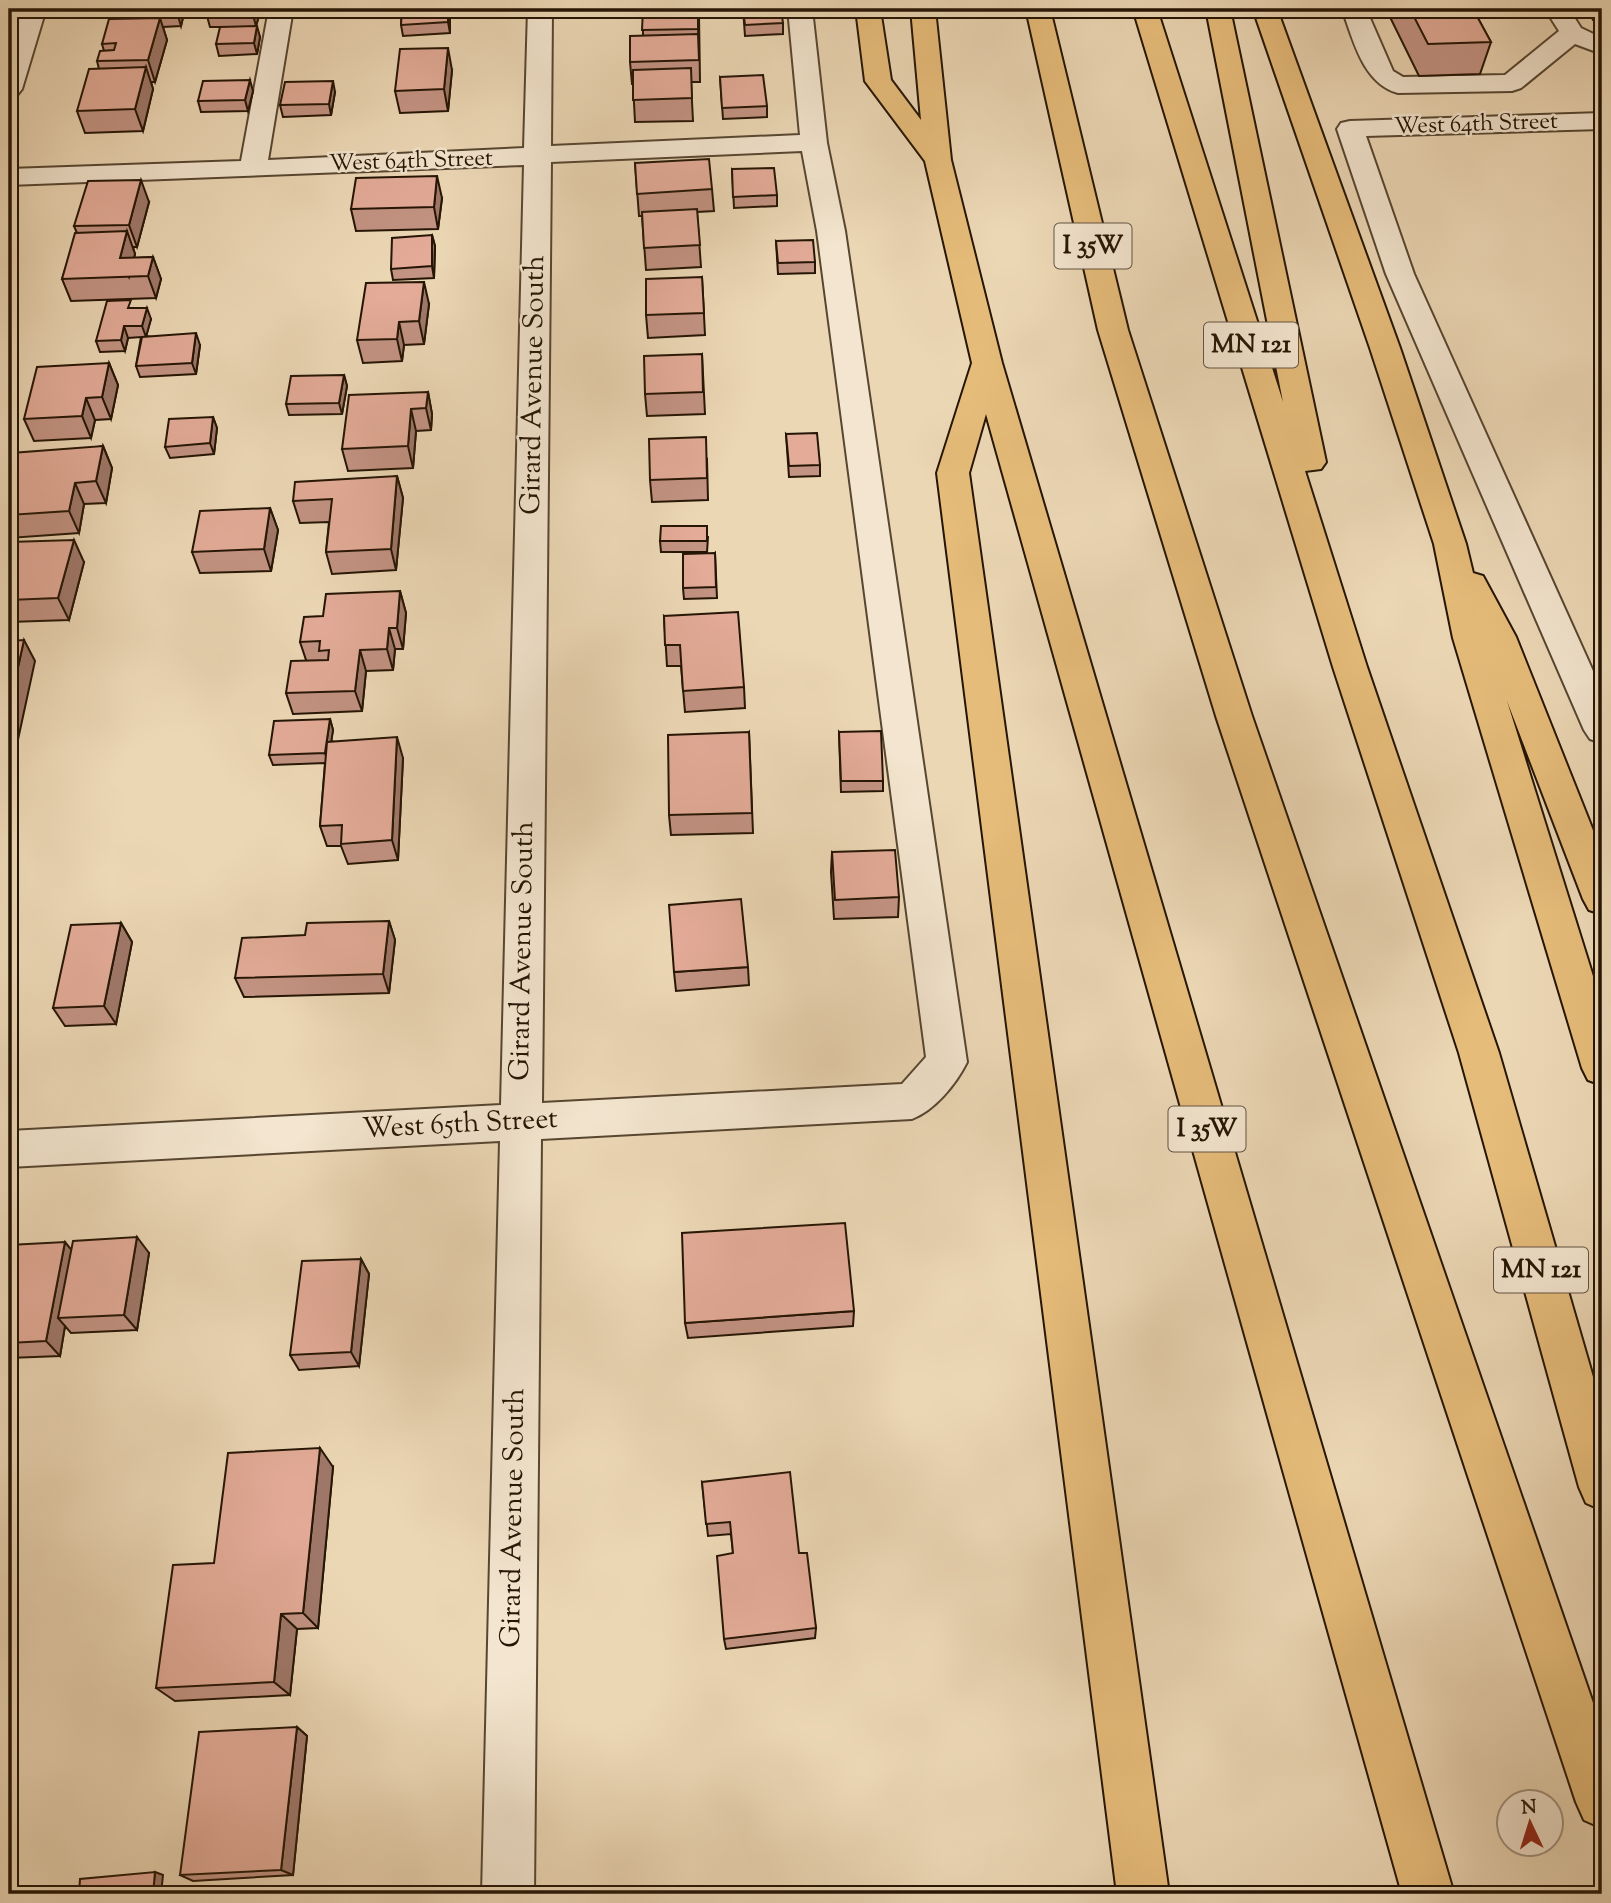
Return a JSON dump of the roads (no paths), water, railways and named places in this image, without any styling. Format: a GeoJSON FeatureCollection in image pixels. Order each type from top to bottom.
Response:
{"type":"FeatureCollection","features":[{"type":"Feature","properties":{"kind":"highway"},"geometry":{"type":"LineString","coordinates":[[868,9],[878,81],[938,160]]}},
{"type":"Feature","properties":{"kind":"highway","name":"I 35W"},"geometry":{"type":"LineString","coordinates":[[923,9],[938,160],[987,363],[1428,1894]]}},
{"type":"Feature","properties":{"kind":"highway","name":"I 35W"},"geometry":{"type":"LineString","coordinates":[[1038,9],[1113,330],[1222,677],[1602,1802]]}},
{"type":"Feature","properties":{"kind":"highway"},"geometry":{"type":"LineString","coordinates":[[1265,9],[1385,348],[1450,544],[1470,638],[1602,1068]]}},
{"type":"Feature","properties":{"kind":"highway","name":"MN 121"},"geometry":{"type":"LineString","coordinates":[[1148,16],[1350,667],[1479,1053],[1602,1487]]}},
{"type":"Feature","properties":{"kind":"highway"},"geometry":{"type":"LineString","coordinates":[[1220,17],[1350,667]]}},
{"type":"Feature","properties":{"kind":"highway"},"geometry":{"type":"LineString","coordinates":[[987,363],[953,473],[1143,1894]]}},
{"type":"Feature","properties":{"kind":"highway"},"geometry":{"type":"LineString","coordinates":[[1450,544],[1499,637],[1602,898]]}},
{"type":"Feature","properties":{"kind":"street"},"geometry":{"type":"LineString","coordinates":[[9,89],[34,9]]}},
{"type":"Feature","properties":{"kind":"street"},"geometry":{"type":"LineString","coordinates":[[253,168],[281,9]]}},
{"type":"Feature","properties":{"kind":"street","name":"Girard Avenue South"},"geometry":{"type":"LineString","coordinates":[[508,1894],[540,9]]}},
{"type":"Feature","properties":{"kind":"street"},"geometry":{"type":"LineString","coordinates":[[800,9],[814,143]]}},
{"type":"Feature","properties":{"kind":"street"},"geometry":{"type":"LineString","coordinates":[[1353,9],[1382,75],[1398,86],[1512,83],[1572,33]]}},
{"type":"Feature","properties":{"kind":"street"},"geometry":{"type":"LineString","coordinates":[[1557,9],[1572,33],[1602,47]]}},
{"type":"Feature","properties":{"kind":"street","name":"West 64th Street"},"geometry":{"type":"LineString","coordinates":[[1602,121],[1350,129],[1400,274],[1602,730]]}},
{"type":"Feature","properties":{"kind":"street","name":"West 64th Street"},"geometry":{"type":"LineString","coordinates":[[9,177],[814,143]]}},
{"type":"Feature","properties":{"kind":"street","name":"West 65th Street"},"geometry":{"type":"LineString","coordinates":[[9,1149],[912,1101],[947,1062],[831,230],[814,143]]}}]}
